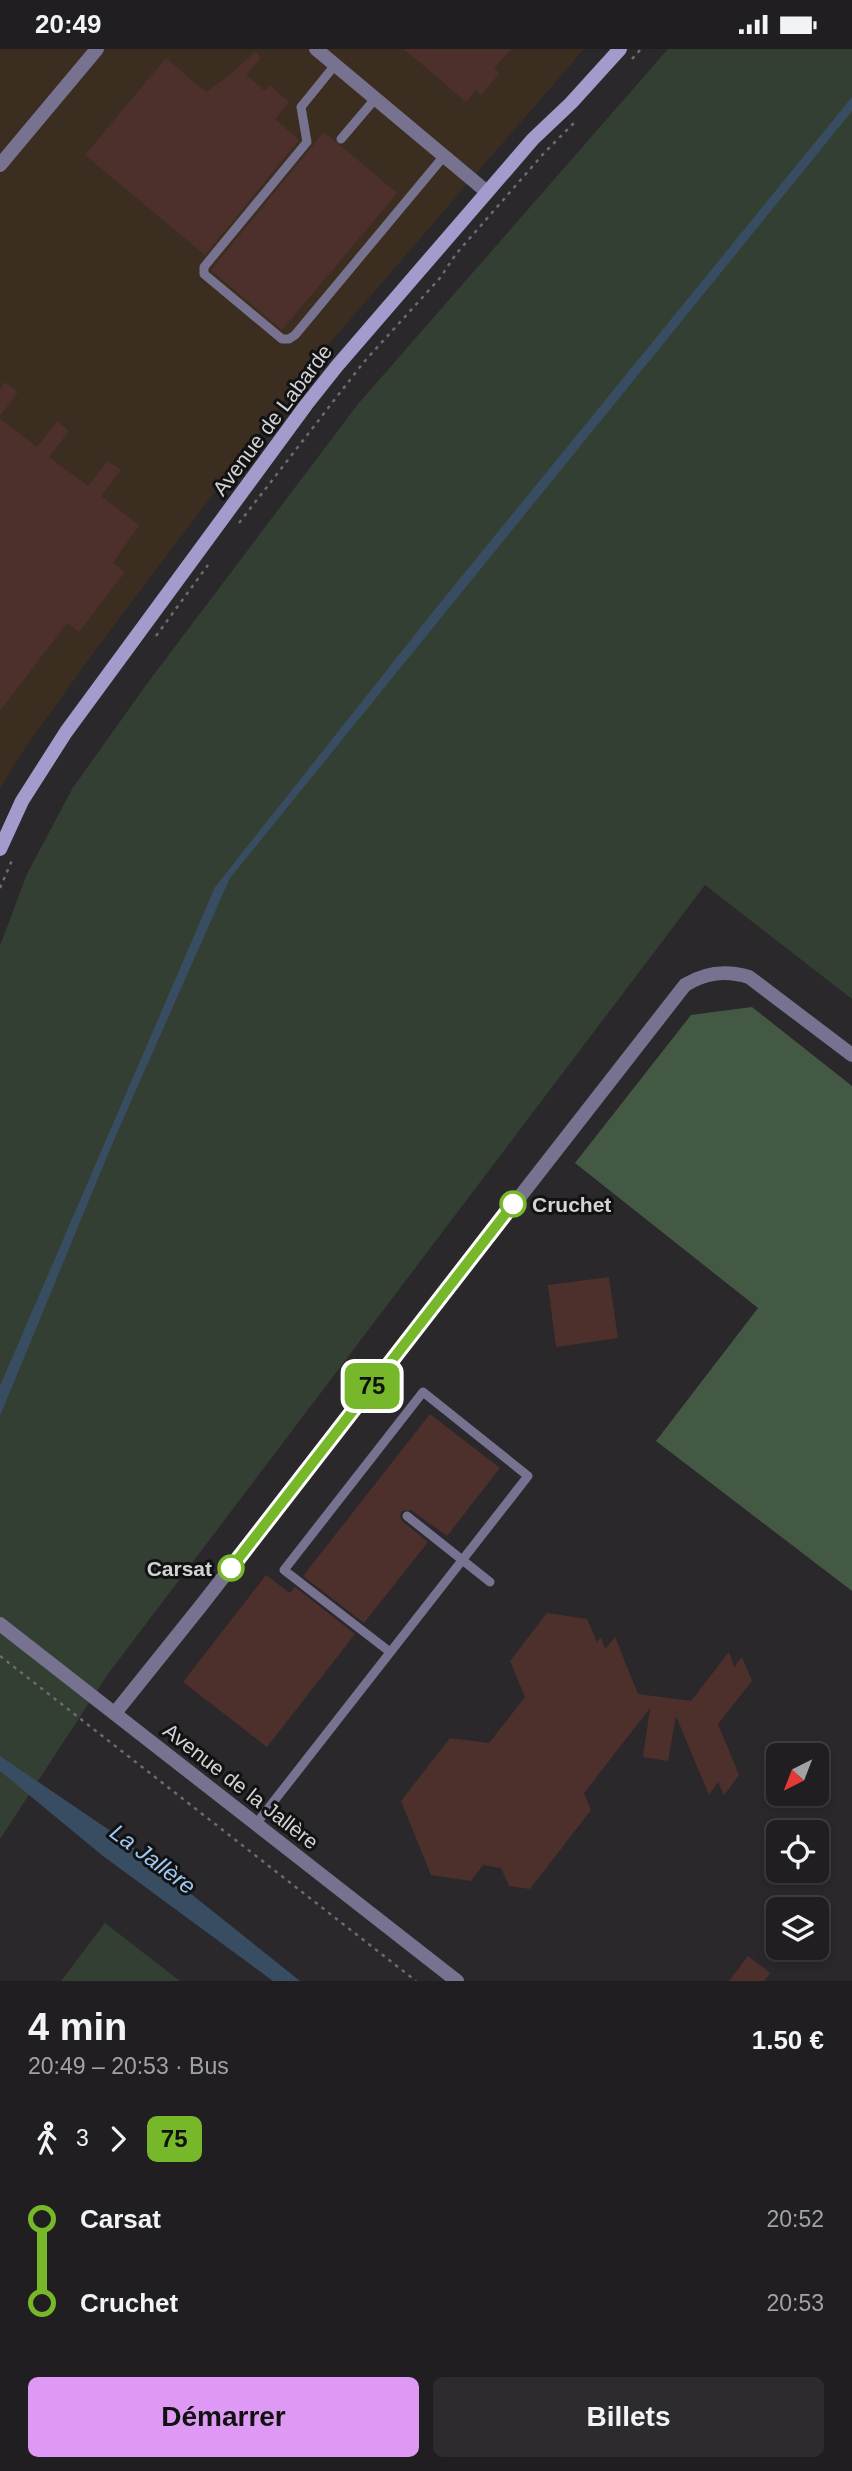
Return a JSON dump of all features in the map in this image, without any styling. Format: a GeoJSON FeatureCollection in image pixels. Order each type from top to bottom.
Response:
{"type":"FeatureCollection","features":[{"type":"Feature","properties":{"kind":"main road","name":"Avenue de Labarde"},"geometry":{"type":"LineString","coordinates":[[0,849],[22,801],[66,732],[278,442],[337,366],[486,192],[620,49]]}},
{"type":"Feature","properties":{"kind":"street"},"geometry":{"type":"LineString","coordinates":[[0,165],[97,49]]}},
{"type":"Feature","properties":{"kind":"street"},"geometry":{"type":"LineString","coordinates":[[316,49],[486,192]]}},
{"type":"Feature","properties":{"kind":"street"},"geometry":{"type":"LineString","coordinates":[[115,1713],[208,1598],[685,985],[694,979],[715,973],[738,974],[760,983],[852,1055]]}},
{"type":"Feature","properties":{"kind":"street","name":"Avenue de la Jallère"},"geometry":{"type":"LineString","coordinates":[[0,1624],[457,1981]]}},
{"type":"Feature","properties":{"kind":"lane"},"geometry":{"type":"LineString","coordinates":[[335,65],[300,107],[307,142],[204,267],[204,274],[282,339],[289,339],[444,156]]}},
{"type":"Feature","properties":{"kind":"lane"},"geometry":{"type":"LineString","coordinates":[[341,139],[375,99]]}},
{"type":"Feature","properties":{"kind":"lane"},"geometry":{"type":"LineString","coordinates":[[256,1824],[528,1476],[423,1392],[284,1570],[390,1652]]}},
{"type":"Feature","properties":{"kind":"lane"},"geometry":{"type":"LineString","coordinates":[[407,1516],[490,1582]]}},
{"type":"Feature","properties":{"kind":"path"},"geometry":{"type":"LineString","coordinates":[[631,59],[641,49]]}},
{"type":"Feature","properties":{"kind":"path"},"geometry":{"type":"LineString","coordinates":[[237,526],[363,363],[440,278],[456,254],[577,120]]}},
{"type":"Feature","properties":{"kind":"path"},"geometry":{"type":"LineString","coordinates":[[156,637],[212,560]]}},
{"type":"Feature","properties":{"kind":"path"},"geometry":{"type":"LineString","coordinates":[[0,888],[15,853]]}},
{"type":"Feature","properties":{"kind":"path"},"geometry":{"type":"LineString","coordinates":[[0,1656],[416,1981]]}},
{"type":"Feature","properties":{"kind":"shaded area"},"geometry":{"type":"Polygon","coordinates":[[[0,49],[584,49],[310,366],[97,648],[23,751],[0,789],[0,49]]]}},
{"type":"Feature","properties":{"kind":"green space"},"geometry":{"type":"Polygon","coordinates":[[[668,49],[852,49],[852,999],[705,885],[108,1674],[0,1839],[0,946],[27,874],[72,789],[146,685],[358,404],[668,49]]]}},
{"type":"Feature","properties":{"kind":"green space"},"geometry":{"type":"Polygon","coordinates":[[[752,1007],[852,1086],[852,1591],[656,1441],[758,1308],[575,1163],[691,1015],[752,1007]]]}},
{"type":"Feature","properties":{"kind":"green space"},"geometry":{"type":"Polygon","coordinates":[[[105,1923],[180,1981],[61,1981],[105,1923]]]}},
{"type":"Feature","properties":{"kind":"water"},"geometry":{"type":"Polygon","coordinates":[[[852,97],[852,111],[230,878],[113,1142],[0,1416],[0,1386],[215,887],[436,608],[852,97]]]}},
{"type":"Feature","properties":{"kind":"water"},"geometry":{"type":"Polygon","coordinates":[[[0,1756],[121,1838],[300,1981],[273,1981],[103,1856],[0,1771],[0,1756]]]}},
{"type":"Feature","properties":{"kind":"building"},"geometry":{"type":"Polygon","coordinates":[[[404,49],[511,49],[494,69],[499,74],[481,95],[476,90],[466,102],[404,49]]]}},
{"type":"Feature","properties":{"kind":"building"},"geometry":{"type":"Polygon","coordinates":[[[255,52],[261,58],[246,75],[265,91],[270,85],[289,102],[275,119],[299,140],[205,255],[85,155],[166,58],[206,92],[255,52]]]}},
{"type":"Feature","properties":{"kind":"building"},"geometry":{"type":"Polygon","coordinates":[[[324,132],[397,193],[282,330],[211,270],[324,132]]]}},
{"type":"Feature","properties":{"kind":"building"},"geometry":{"type":"Polygon","coordinates":[[[5,382],[18,392],[0,416],[0,389],[5,382]]]}},
{"type":"Feature","properties":{"kind":"building"},"geometry":{"type":"Polygon","coordinates":[[[0,419],[37,447],[57,421],[69,431],[49,457],[88,486],[108,461],[121,470],[101,496],[139,525],[113,563],[125,572],[79,632],[67,623],[0,711],[0,419]]]}},
{"type":"Feature","properties":{"kind":"building"},"geometry":{"type":"Polygon","coordinates":[[[609,1277],[618,1338],[556,1347],[548,1285],[609,1277]]]}},
{"type":"Feature","properties":{"kind":"building"},"geometry":{"type":"Polygon","coordinates":[[[430,1414],[500,1468],[447,1536],[411,1510],[402,1511],[402,1521],[428,1542],[364,1623],[303,1576],[430,1414]]]}},
{"type":"Feature","properties":{"kind":"building"},"geometry":{"type":"Polygon","coordinates":[[[266,1575],[290,1593],[295,1587],[355,1634],[267,1747],[183,1682],[266,1575]]]}},
{"type":"Feature","properties":{"kind":"building"},"geometry":{"type":"Polygon","coordinates":[[[547,1613],[587,1619],[597,1642],[601,1637],[605,1649],[615,1637],[638,1694],[691,1701],[729,1652],[734,1667],[742,1657],[752,1681],[718,1724],[739,1775],[724,1795],[718,1782],[709,1795],[676,1716],[668,1761],[643,1757],[650,1708],[584,1793],[591,1810],[530,1889],[509,1886],[501,1868],[483,1865],[471,1881],[431,1875],[401,1801],[450,1738],[489,1743],[525,1697],[510,1661],[547,1613]]]}},
{"type":"Feature","properties":{"kind":"building"},"geometry":{"type":"Polygon","coordinates":[[[748,1956],[770,1973],[764,1981],[729,1981],[748,1956]]]}},
{"type":"Feature","properties":{"kind":"bus line","name":"75"},"geometry":{"type":"LineString","coordinates":[[231,1568],[513,1204]]}},
{"type":"Feature","properties":{"kind":"place","name":"Cruchet"},"geometry":{"type":"Point","coordinates":[513,1204]}},
{"type":"Feature","properties":{"kind":"place","name":"Carsat"},"geometry":{"type":"Point","coordinates":[231,1568]}},
{"type":"Feature","properties":{"kind":"water label","name":"La Jallère"},"geometry":{"type":"Point","coordinates":[153,1859]}}]}
